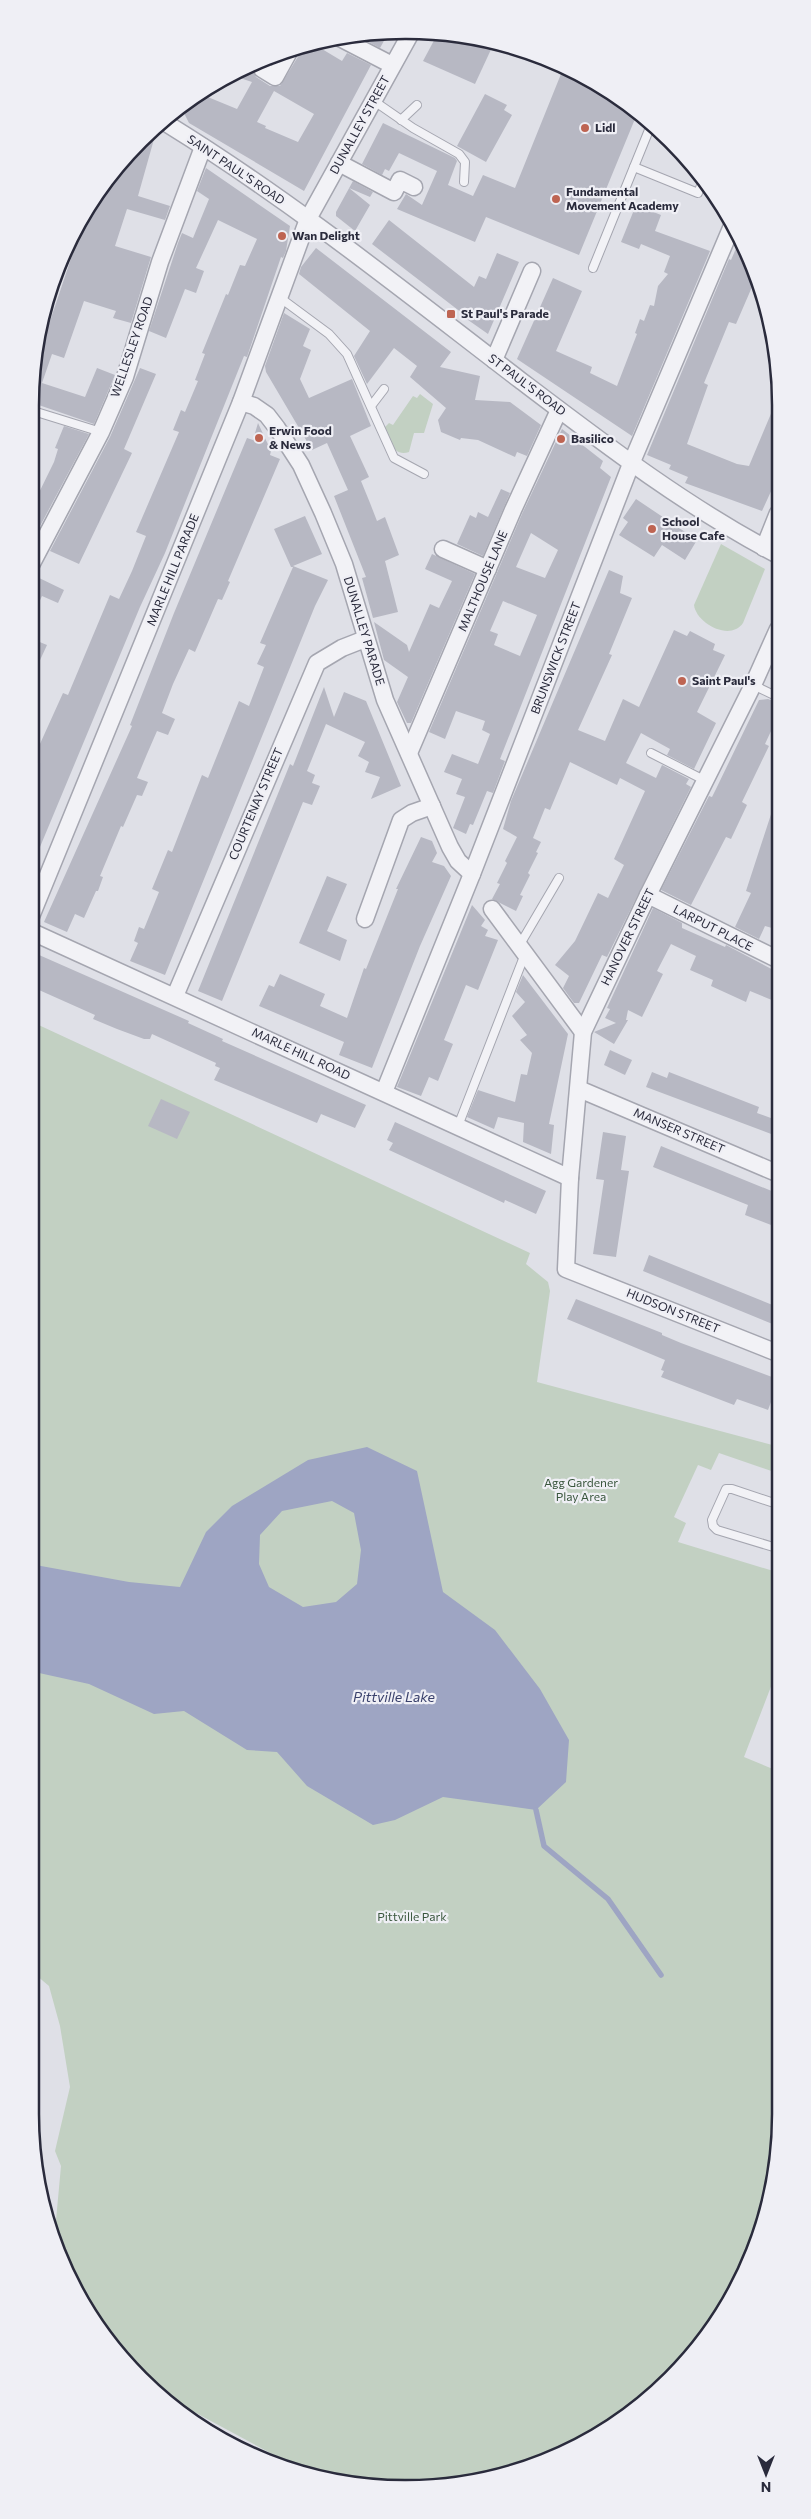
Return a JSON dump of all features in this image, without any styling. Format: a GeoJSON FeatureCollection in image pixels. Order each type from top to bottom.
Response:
{"type":"FeatureCollection","features":[{"type":"Feature","properties":{"kind":"street","name":"DUNALLEY STREET"},"geometry":{"type":"LineString","coordinates":[[308,219],[407,39]]}},
{"type":"Feature","properties":{"kind":"street"},"geometry":{"type":"LineString","coordinates":[[350,43],[392,65]]}},
{"type":"Feature","properties":{"kind":"street"},"geometry":{"type":"LineString","coordinates":[[262,69],[275,77],[285,59]]}},
{"type":"Feature","properties":{"kind":"street","name":"SAINT PAUL'S ROAD"},"geometry":{"type":"LineString","coordinates":[[169,126],[308,219]]}},
{"type":"Feature","properties":{"kind":"street","name":"WELLESLEY ROAD"},"geometry":{"type":"LineString","coordinates":[[39,550],[101,432],[125,377],[160,262],[203,147]]}},
{"type":"Feature","properties":{"kind":"street"},"geometry":{"type":"LineString","coordinates":[[339,163],[394,192],[400,180],[414,187]]}},
{"type":"Feature","properties":{"kind":"street","name":"MARLE HILL PARADE"},"geometry":{"type":"LineString","coordinates":[[39,897],[241,402],[308,219]]}},
{"type":"Feature","properties":{"kind":"street","name":"ST PAUL'S ROAD"},"geometry":{"type":"LineString","coordinates":[[308,219],[631,464],[719,523],[771,552]]}},
{"type":"Feature","properties":{"kind":"street","name":"BRUNSWICK STREET"},"geometry":{"type":"LineString","coordinates":[[384,1092],[472,874],[631,464],[729,233]]}},
{"type":"Feature","properties":{"kind":"street"},"geometry":{"type":"LineString","coordinates":[[494,360],[532,271]]}},
{"type":"Feature","properties":{"kind":"street","name":"DUNALLEY PARADE"},"geometry":{"type":"LineString","coordinates":[[241,402],[254,406],[267,416],[301,465],[344,564],[385,700],[458,861],[472,874]]}},
{"type":"Feature","properties":{"kind":"street","name":"MALTHOUSE LANE"},"geometry":{"type":"LineString","coordinates":[[409,754],[488,569],[559,410]]}},
{"type":"Feature","properties":{"kind":"street"},"geometry":{"type":"LineString","coordinates":[[444,549],[488,569]]}},
{"type":"Feature","properties":{"kind":"street","name":"COURTENAY STREET"},"geometry":{"type":"LineString","coordinates":[[175,996],[317,662],[365,638]]}},
{"type":"Feature","properties":{"kind":"street","name":"HANOVER STREET"},"geometry":{"type":"LineString","coordinates":[[566,1269],[570,1178],[583,1032],[772,642]]}},
{"type":"Feature","properties":{"kind":"street"},"geometry":{"type":"LineString","coordinates":[[365,919],[401,820],[412,813],[432,806]]}},
{"type":"Feature","properties":{"kind":"street","name":"LARPUT PLACE"},"geometry":{"type":"LineString","coordinates":[[648,895],[772,957]]}},
{"type":"Feature","properties":{"kind":"street"},"geometry":{"type":"LineString","coordinates":[[492,909],[583,1032]]}},
{"type":"Feature","properties":{"kind":"street","name":"MARLE HILL ROAD"},"geometry":{"type":"LineString","coordinates":[[39,935],[570,1178]]}},
{"type":"Feature","properties":{"kind":"street","name":"MANSER STREET"},"geometry":{"type":"LineString","coordinates":[[579,1089],[772,1171]]}},
{"type":"Feature","properties":{"kind":"street","name":"HUDSON STREET"},"geometry":{"type":"LineString","coordinates":[[566,1269],[772,1351]]}},
{"type":"Feature","properties":{"kind":"lane"},"geometry":{"type":"LineString","coordinates":[[374,101],[401,120],[459,154],[465,162],[464,182]]}},
{"type":"Feature","properties":{"kind":"lane"},"geometry":{"type":"LineString","coordinates":[[401,120],[418,104]]}},
{"type":"Feature","properties":{"kind":"lane"},"geometry":{"type":"LineString","coordinates":[[593,268],[648,131]]}},
{"type":"Feature","properties":{"kind":"lane"},"geometry":{"type":"LineString","coordinates":[[634,167],[698,193],[700,188]]}},
{"type":"Feature","properties":{"kind":"lane"},"geometry":{"type":"LineString","coordinates":[[280,297],[339,343],[347,354],[394,458],[424,474]]}},
{"type":"Feature","properties":{"kind":"lane"},"geometry":{"type":"LineString","coordinates":[[371,406],[384,389]]}},
{"type":"Feature","properties":{"kind":"lane"},"geometry":{"type":"LineString","coordinates":[[39,413],[101,432]]}},
{"type":"Feature","properties":{"kind":"lane"},"geometry":{"type":"LineString","coordinates":[[753,685],[772,694]]}},
{"type":"Feature","properties":{"kind":"lane"},"geometry":{"type":"LineString","coordinates":[[651,753],[706,781]]}},
{"type":"Feature","properties":{"kind":"lane"},"geometry":{"type":"LineString","coordinates":[[458,1126],[522,950],[559,878]]}},
{"type":"Feature","properties":{"kind":"lane"},"geometry":{"type":"LineString","coordinates":[[772,1502],[732,1489],[726,1489],[712,1520],[713,1526],[718,1530],[772,1547]]}},
{"type":"Feature","properties":{"kind":"green space"},"geometry":{"type":"Polygon","coordinates":[[[420,394],[433,404],[424,433],[414,433],[409,452],[399,452],[392,446],[384,428],[389,423],[393,425],[413,396],[417,398],[420,394]]]}},
{"type":"Feature","properties":{"kind":"green space"},"geometry":{"type":"Polygon","coordinates":[[[721,544],[765,569],[743,623],[730,631],[714,628],[707,624],[696,612],[694,605],[721,544]]]}},
{"type":"Feature","properties":{"kind":"green space","name":"Pittville Park"},"geometry":{"type":"Polygon","coordinates":[[[39,1025],[530,1253],[526,1264],[548,1282],[550,1291],[537,1382],[772,1445],[772,1471],[719,1453],[711,1470],[698,1465],[674,1517],[686,1523],[678,1542],[772,1571],[772,1684],[744,1757],[772,1769],[772,2114],[769,2161],[760,2208],[753,2231],[723,2297],[696,2337],[681,2355],[665,2373],[629,2404],[589,2431],[568,2442],[523,2461],[500,2468],[453,2477],[429,2479],[406,2480],[358,2477],[311,2468],[288,2461],[191,2410],[164,2389],[146,2373],[115,2337],[88,2297],[77,2276],[56,2223],[61,2166],[55,2151],[70,2087],[60,2026],[49,1986],[39,1978],[39,1025]]]}},
{"type":"Feature","properties":{"kind":"water","name":"Pittville Lake"},"geometry":{"type":"Polygon","coordinates":[[[367,1447],[417,1471],[443,1592],[495,1630],[540,1689],[569,1740],[566,1782],[536,1810],[443,1797],[395,1820],[373,1825],[307,1786],[277,1752],[247,1750],[184,1711],[154,1714],[89,1684],[39,1673],[39,1566],[129,1582],[180,1587],[206,1532],[232,1506],[308,1460],[367,1447]],[[332,1501],[282,1511],[260,1535],[259,1564],[269,1587],[303,1607],[336,1602],[357,1584],[361,1550],[354,1513],[332,1501]]]}},
{"type":"Feature","properties":{"kind":"building"},"geometry":{"type":"Polygon","coordinates":[[[385,40],[380,48],[367,41],[385,40]]]}},
{"type":"Feature","properties":{"kind":"building"},"geometry":{"type":"Polygon","coordinates":[[[434,40],[491,49],[475,84],[423,61],[434,40]]]}},
{"type":"Feature","properties":{"kind":"building"},"geometry":{"type":"Polygon","coordinates":[[[322,49],[342,61],[347,53],[371,65],[304,191],[189,123],[184,113],[208,97],[237,109],[252,82],[241,78],[254,72],[256,77],[270,86],[280,86],[299,55],[322,49]],[[274,91],[257,122],[266,126],[265,128],[298,142],[314,114],[274,91]]]}},
{"type":"Feature","properties":{"kind":"building"},"geometry":{"type":"Polygon","coordinates":[[[561,74],[589,88],[635,120],[579,255],[486,217],[475,242],[397,209],[406,194],[422,205],[437,171],[399,153],[389,171],[385,169],[382,175],[362,164],[383,123],[455,158],[457,161],[448,185],[473,196],[483,175],[515,188],[561,74]]]}},
{"type":"Feature","properties":{"kind":"building"},"geometry":{"type":"Polygon","coordinates":[[[485,94],[507,105],[504,110],[512,115],[486,162],[457,146],[485,94]]]}},
{"type":"Feature","properties":{"kind":"building"},"geometry":{"type":"Polygon","coordinates":[[[154,139],[138,196],[170,206],[165,220],[127,209],[115,246],[151,257],[131,323],[113,318],[116,311],[84,301],[64,358],[52,354],[42,383],[85,397],[97,368],[115,375],[94,424],[39,405],[42,358],[49,324],[74,249],[88,222],[115,182],[154,139]]]}},
{"type":"Feature","properties":{"kind":"building"},"geometry":{"type":"Polygon","coordinates":[[[206,168],[290,226],[286,251],[283,258],[281,257],[247,357],[244,356],[165,553],[140,607],[39,849],[39,746],[63,693],[68,695],[110,595],[119,599],[132,571],[146,536],[136,532],[179,432],[173,430],[181,410],[185,412],[198,381],[195,380],[205,354],[202,353],[226,294],[228,295],[240,265],[245,266],[257,239],[218,220],[196,268],[204,271],[196,293],[185,289],[166,338],[149,331],[182,233],[193,238],[209,199],[197,191],[206,168]]]}},
{"type":"Feature","properties":{"kind":"building"},"geometry":{"type":"Polygon","coordinates":[[[353,181],[373,192],[370,197],[349,188],[353,181]]]}},
{"type":"Feature","properties":{"kind":"building"},"geometry":{"type":"Polygon","coordinates":[[[349,188],[370,205],[355,231],[336,216],[336,212],[349,188]]]}},
{"type":"Feature","properties":{"kind":"building"},"geometry":{"type":"Polygon","coordinates":[[[636,205],[661,215],[655,231],[710,251],[632,436],[517,359],[553,278],[582,291],[556,351],[592,367],[590,373],[617,386],[637,334],[635,333],[640,319],[644,321],[650,305],[654,306],[658,286],[668,274],[664,272],[670,256],[641,244],[639,249],[621,242],[636,205]]]}},
{"type":"Feature","properties":{"kind":"building"},"geometry":{"type":"Polygon","coordinates":[[[389,220],[474,287],[479,276],[486,279],[497,253],[519,262],[488,334],[461,315],[462,313],[372,244],[389,220]]]}},
{"type":"Feature","properties":{"kind":"building"},"geometry":{"type":"Polygon","coordinates":[[[316,248],[451,352],[440,367],[480,376],[475,400],[510,402],[541,425],[527,456],[517,452],[515,457],[478,440],[461,438],[460,440],[441,432],[438,420],[446,408],[410,377],[417,366],[394,348],[367,384],[354,356],[370,331],[299,274],[301,267],[316,248]]]}},
{"type":"Feature","properties":{"kind":"building"},"geometry":{"type":"Polygon","coordinates":[[[736,248],[752,286],[736,324],[729,322],[704,383],[708,385],[687,444],[737,464],[749,466],[772,411],[772,489],[762,511],[685,483],[688,477],[669,469],[671,465],[647,455],[729,259],[731,260],[736,248]]]}},
{"type":"Feature","properties":{"kind":"building"},"geometry":{"type":"Polygon","coordinates":[[[284,313],[310,329],[303,346],[311,350],[300,379],[309,398],[352,379],[371,426],[350,436],[369,477],[361,481],[377,521],[385,517],[399,555],[385,561],[398,612],[373,618],[362,578],[366,577],[334,496],[348,490],[327,443],[312,450],[266,372],[265,366],[284,313]]]}},
{"type":"Feature","properties":{"kind":"building"},"geometry":{"type":"Polygon","coordinates":[[[140,368],[156,374],[124,449],[132,453],[79,564],[50,551],[110,437],[140,368]]]}},
{"type":"Feature","properties":{"kind":"building"},"geometry":{"type":"Polygon","coordinates":[[[258,423],[271,451],[270,455],[280,459],[228,581],[230,582],[222,600],[218,599],[195,652],[189,649],[173,684],[162,713],[175,719],[168,735],[157,731],[147,754],[137,778],[148,782],[142,796],[137,795],[123,827],[121,826],[100,876],[103,877],[98,891],[96,891],[84,918],[75,914],[67,932],[44,922],[132,726],[130,725],[174,613],[247,438],[253,440],[258,423]]]}},
{"type":"Feature","properties":{"kind":"building"},"geometry":{"type":"Polygon","coordinates":[[[64,426],[89,434],[39,528],[39,493],[54,462],[58,449],[55,448],[64,426]]]}},
{"type":"Feature","properties":{"kind":"building"},"geometry":{"type":"Polygon","coordinates":[[[562,429],[603,461],[600,468],[611,477],[500,759],[505,761],[493,793],[487,791],[473,825],[470,824],[466,834],[453,828],[465,797],[456,794],[462,779],[444,772],[452,754],[478,764],[490,734],[482,730],[485,721],[456,711],[445,739],[429,732],[522,514],[562,429]],[[531,533],[516,567],[545,578],[558,550],[531,533]],[[503,601],[490,631],[498,634],[494,645],[520,656],[537,615],[503,601]]]}},
{"type":"Feature","properties":{"kind":"building"},"geometry":{"type":"Polygon","coordinates":[[[501,489],[510,493],[483,556],[457,544],[470,515],[476,518],[478,512],[488,517],[501,489]]]}},
{"type":"Feature","properties":{"kind":"building","name":"School House Cafe"},"geometry":{"type":"Polygon","coordinates":[[[636,499],[697,540],[685,560],[662,545],[654,557],[619,535],[628,522],[623,518],[636,499]]]}},
{"type":"Feature","properties":{"kind":"building"},"geometry":{"type":"Polygon","coordinates":[[[305,516],[322,554],[293,566],[328,580],[315,606],[165,975],[130,961],[138,943],[134,941],[139,927],[144,929],[159,892],[152,889],[168,850],[172,852],[202,775],[208,778],[239,701],[249,706],[264,667],[257,664],[266,645],[260,643],[293,567],[291,567],[274,529],[305,516]]]}},
{"type":"Feature","properties":{"kind":"building"},"geometry":{"type":"Polygon","coordinates":[[[432,554],[475,574],[411,723],[407,723],[397,702],[408,677],[384,660],[374,622],[407,645],[409,652],[430,604],[439,608],[452,581],[425,569],[432,554]]]}},
{"type":"Feature","properties":{"kind":"building"},"geometry":{"type":"Polygon","coordinates":[[[609,570],[623,576],[620,593],[632,598],[609,654],[612,655],[578,730],[605,741],[623,699],[639,707],[674,630],[687,636],[690,631],[715,644],[713,650],[725,655],[697,712],[716,723],[694,769],[667,755],[670,749],[641,733],[626,763],[656,778],[662,765],[689,779],[686,784],[691,787],[607,957],[602,955],[579,1003],[574,1003],[563,988],[569,976],[555,965],[575,941],[598,893],[608,898],[624,865],[614,859],[645,791],[620,778],[617,785],[570,762],[550,810],[545,808],[533,838],[541,842],[528,873],[530,875],[520,895],[523,896],[516,911],[492,899],[500,884],[497,883],[507,863],[505,861],[517,837],[503,829],[511,801],[609,570]]]}},
{"type":"Feature","properties":{"kind":"building"},"geometry":{"type":"Polygon","coordinates":[[[39,578],[64,590],[58,603],[42,596],[39,602],[39,578]]]}},
{"type":"Feature","properties":{"kind":"building"},"geometry":{"type":"Polygon","coordinates":[[[39,642],[47,645],[39,662],[39,642]]]}},
{"type":"Feature","properties":{"kind":"building"},"geometry":{"type":"Polygon","coordinates":[[[324,687],[334,717],[344,692],[366,701],[401,786],[371,799],[380,777],[365,772],[369,762],[358,756],[365,742],[326,724],[307,771],[315,775],[312,783],[320,786],[312,805],[303,802],[222,1001],[198,991],[290,764],[293,766],[324,687]]]}},
{"type":"Feature","properties":{"kind":"building"},"geometry":{"type":"Polygon","coordinates":[[[759,700],[772,701],[772,729],[765,744],[769,746],[742,802],[747,805],[731,839],[726,837],[691,905],[661,890],[709,796],[712,797],[759,700]]]}},
{"type":"Feature","properties":{"kind":"building"},"geometry":{"type":"Polygon","coordinates":[[[772,811],[772,928],[765,926],[759,939],[735,927],[751,893],[746,891],[772,811]]]}},
{"type":"Feature","properties":{"kind":"building"},"geometry":{"type":"Polygon","coordinates":[[[421,837],[432,841],[437,853],[432,862],[444,866],[451,876],[420,946],[372,1068],[339,1055],[344,1042],[259,1006],[269,985],[274,987],[280,974],[325,994],[320,1006],[347,1018],[364,968],[366,969],[398,889],[396,889],[421,837]]]}},
{"type":"Feature","properties":{"kind":"building"},"geometry":{"type":"Polygon","coordinates":[[[327,876],[347,884],[327,931],[347,940],[340,961],[299,943],[327,876]]]}},
{"type":"Feature","properties":{"kind":"building"},"geometry":{"type":"Polygon","coordinates":[[[472,905],[485,920],[481,926],[488,930],[485,936],[498,940],[478,990],[466,985],[444,1040],[453,1044],[438,1081],[429,1077],[421,1096],[397,1087],[472,905]]]}},
{"type":"Feature","properties":{"kind":"building"},"geometry":{"type":"Polygon","coordinates":[[[653,908],[682,923],[682,928],[725,947],[726,945],[772,969],[772,1000],[750,991],[746,1002],[711,986],[713,980],[690,970],[696,956],[671,944],[657,971],[663,974],[642,1017],[628,1010],[626,1020],[628,1020],[614,1044],[594,1032],[616,1023],[605,1018],[610,1009],[607,1008],[653,908]]]}},
{"type":"Feature","properties":{"kind":"building"},"geometry":{"type":"Polygon","coordinates":[[[39,955],[189,1021],[188,1023],[223,1039],[222,1041],[366,1105],[355,1128],[321,1114],[317,1123],[214,1080],[220,1068],[215,1066],[216,1063],[152,1034],[150,1039],[144,1039],[117,1029],[93,1019],[95,1015],[39,990],[39,955]]]}},
{"type":"Feature","properties":{"kind":"building"},"geometry":{"type":"Polygon","coordinates":[[[523,975],[568,1034],[549,1124],[554,1125],[551,1154],[523,1142],[524,1123],[498,1117],[494,1129],[467,1117],[478,1090],[515,1102],[521,1074],[527,1075],[532,1053],[520,1040],[527,1035],[512,1016],[525,1002],[516,992],[523,975]]]}},
{"type":"Feature","properties":{"kind":"building"},"geometry":{"type":"Polygon","coordinates":[[[610,1050],[632,1060],[625,1075],[604,1065],[610,1050]]]}},
{"type":"Feature","properties":{"kind":"building"},"geometry":{"type":"Polygon","coordinates":[[[652,1072],[667,1078],[669,1072],[759,1107],[757,1113],[772,1118],[772,1134],[646,1087],[652,1072]]]}},
{"type":"Feature","properties":{"kind":"building"},"geometry":{"type":"Polygon","coordinates":[[[161,1099],[190,1112],[177,1139],[148,1126],[161,1099]]]}},
{"type":"Feature","properties":{"kind":"building"},"geometry":{"type":"Polygon","coordinates":[[[395,1122],[546,1191],[536,1214],[505,1200],[504,1203],[389,1150],[393,1143],[387,1140],[395,1122]]]}},
{"type":"Feature","properties":{"kind":"building"},"geometry":{"type":"Polygon","coordinates":[[[603,1132],[626,1136],[621,1170],[629,1171],[616,1257],[593,1254],[604,1180],[596,1179],[603,1132]]]}},
{"type":"Feature","properties":{"kind":"building"},"geometry":{"type":"Polygon","coordinates":[[[661,1146],[772,1191],[772,1225],[745,1215],[748,1205],[653,1167],[661,1146]]]}},
{"type":"Feature","properties":{"kind":"building"},"geometry":{"type":"Polygon","coordinates":[[[649,1255],[772,1305],[772,1324],[643,1271],[649,1255]]]}},
{"type":"Feature","properties":{"kind":"building"},"geometry":{"type":"Polygon","coordinates":[[[576,1299],[662,1333],[662,1335],[681,1343],[772,1377],[772,1402],[768,1410],[737,1399],[734,1405],[661,1377],[664,1371],[661,1370],[665,1360],[567,1319],[576,1299]]]}},
{"type":"Feature","properties":{"kind":"waterway"},"geometry":{"type":"LineString","coordinates":[[536,1810],[544,1846],[608,1899],[661,1975]]}},
{"type":"Feature","properties":{"kind":"place","name":"Lidl"},"geometry":{"type":"Point","coordinates":[585,128]}},
{"type":"Feature","properties":{"kind":"place","name":"Fundamental Movement Academy"},"geometry":{"type":"Point","coordinates":[556,199]}},
{"type":"Feature","properties":{"kind":"place","name":"Wan Delight"},"geometry":{"type":"Point","coordinates":[282,236]}},
{"type":"Feature","properties":{"kind":"place","name":"St Paul's Parade"},"geometry":{"type":"Point","coordinates":[451,314]}},
{"type":"Feature","properties":{"kind":"place","name":"Erwin Food & News"},"geometry":{"type":"Point","coordinates":[259,438]}},
{"type":"Feature","properties":{"kind":"place","name":"Basilico"},"geometry":{"type":"Point","coordinates":[561,439]}},
{"type":"Feature","properties":{"kind":"place","name":"School House Cafe"},"geometry":{"type":"Point","coordinates":[652,529]}},
{"type":"Feature","properties":{"kind":"place","name":"Saint Paul's"},"geometry":{"type":"Point","coordinates":[682,681]}},
{"type":"Feature","properties":{"kind":"park label","name":"Agg Gardener Play Area"},"geometry":{"type":"Point","coordinates":[581,1490]}}]}
